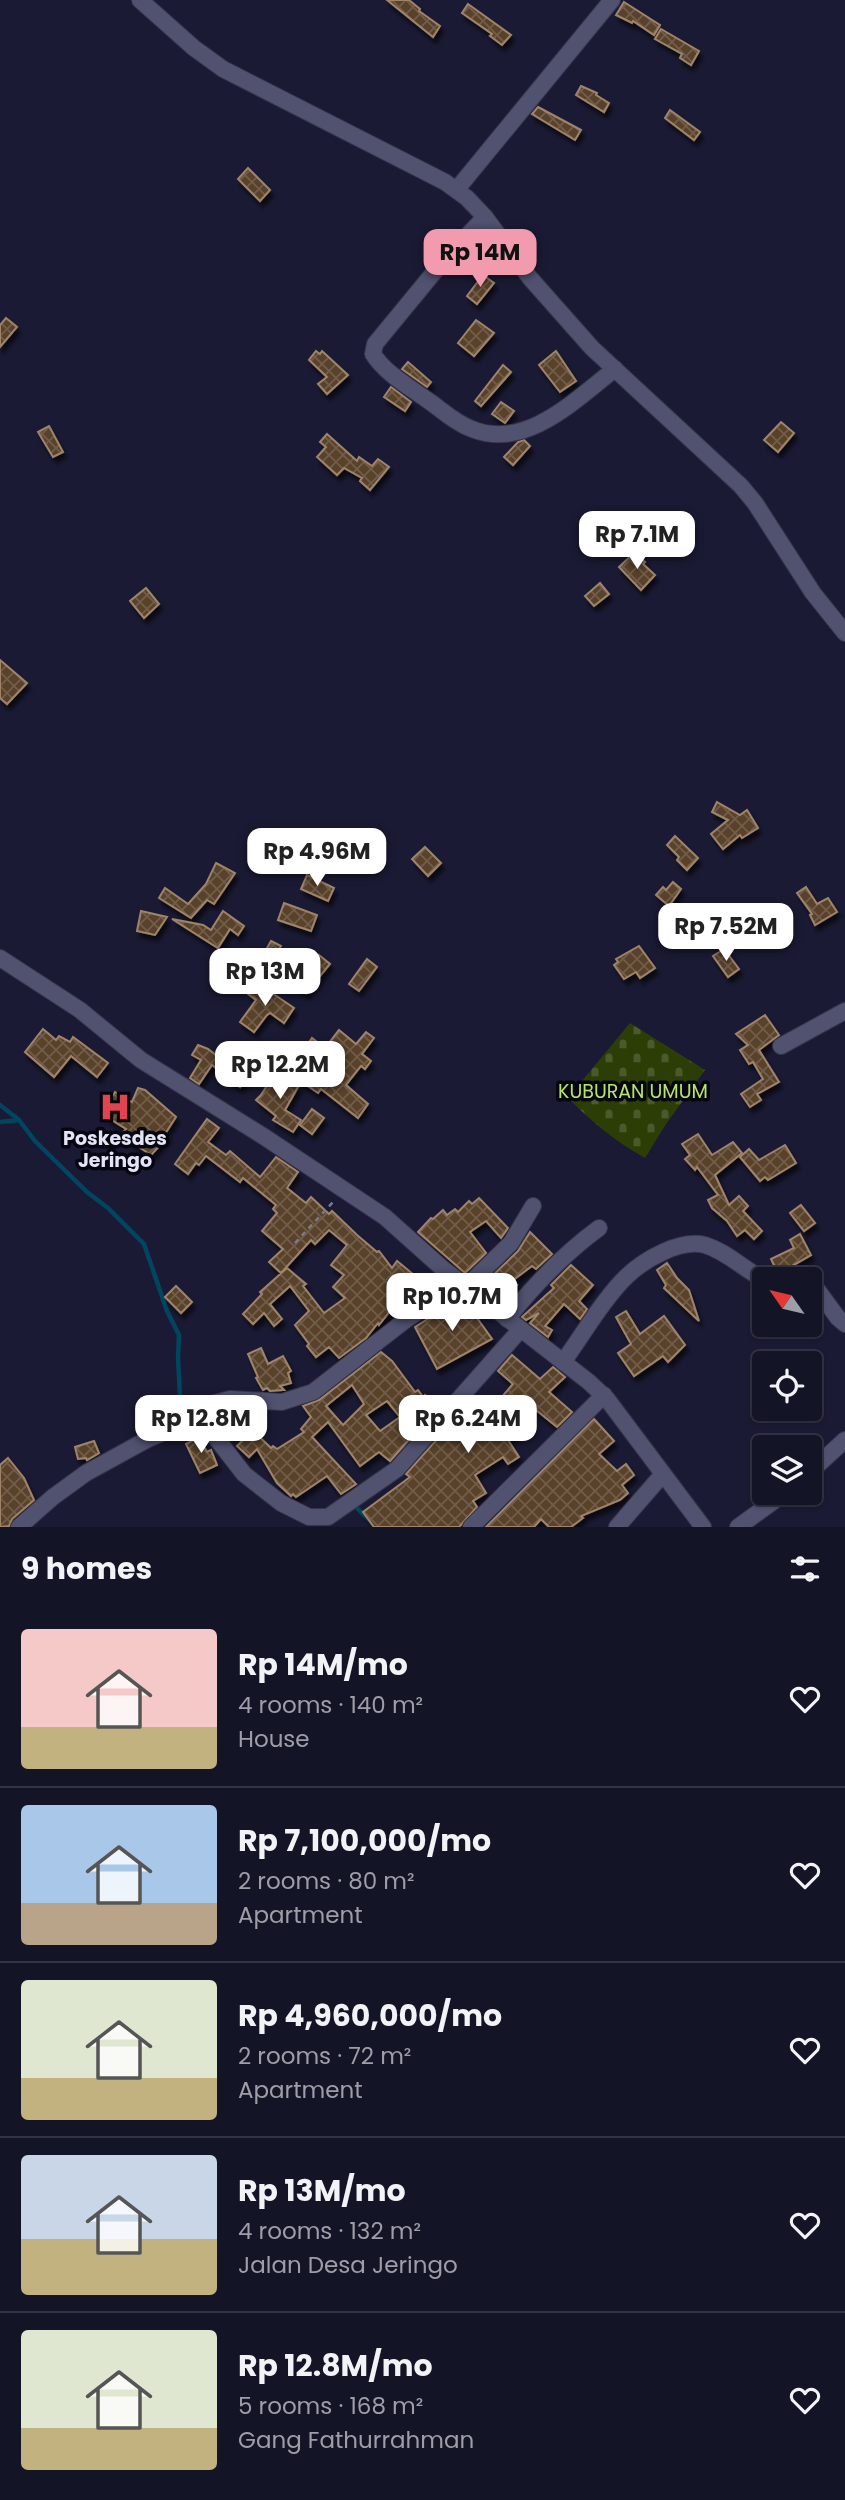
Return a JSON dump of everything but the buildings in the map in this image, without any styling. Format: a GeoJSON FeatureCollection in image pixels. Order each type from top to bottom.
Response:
{"type":"FeatureCollection","features":[{"type":"Feature","properties":{"kind":"street"},"geometry":{"type":"LineString","coordinates":[[140,0],[194,48],[223,69],[457,189],[485,217],[550,302],[615,369],[748,494],[813,593],[845,633]]}},
{"type":"Feature","properties":{"kind":"street"},"geometry":{"type":"LineString","coordinates":[[457,189],[612,0]]}},
{"type":"Feature","properties":{"kind":"street"},"geometry":{"type":"LineString","coordinates":[[485,217],[445,258],[375,344],[373,354],[376,359],[396,378],[458,422],[479,432],[498,433],[519,431],[540,424],[615,369]]}},
{"type":"Feature","properties":{"kind":"street"},"geometry":{"type":"LineString","coordinates":[[0,958],[80,1010],[141,1060],[264,1136],[385,1217],[463,1285],[604,1395],[703,1527]]}},
{"type":"Feature","properties":{"kind":"street"},"geometry":{"type":"LineString","coordinates":[[782,1046],[845,1011]]}},
{"type":"Feature","properties":{"kind":"street"},"geometry":{"type":"LineString","coordinates":[[191,1425],[198,1409],[204,1406],[230,1399],[282,1402],[313,1392],[407,1319],[463,1285],[510,1242],[533,1206]]}},
{"type":"Feature","properties":{"kind":"street"},"geometry":{"type":"LineString","coordinates":[[507,1319],[524,1297],[567,1254],[599,1228]]}},
{"type":"Feature","properties":{"kind":"street"},"geometry":{"type":"LineString","coordinates":[[563,1362],[627,1275],[658,1255],[677,1247],[704,1245],[752,1271]]}},
{"type":"Feature","properties":{"kind":"street"},"geometry":{"type":"LineString","coordinates":[[822,1297],[845,1324]]}},
{"type":"Feature","properties":{"kind":"street"},"geometry":{"type":"LineString","coordinates":[[19,1527],[86,1473],[148,1439],[191,1425],[201,1426],[213,1434],[244,1474],[268,1494],[304,1516],[324,1518],[397,1469],[520,1330]]}},
{"type":"Feature","properties":{"kind":"street"},"geometry":{"type":"LineString","coordinates":[[471,1527],[604,1395]]}},
{"type":"Feature","properties":{"kind":"street"},"geometry":{"type":"LineString","coordinates":[[822,1461],[845,1440]]}},
{"type":"Feature","properties":{"kind":"street"},"geometry":{"type":"LineString","coordinates":[[617,1527],[663,1474]]}},
{"type":"Feature","properties":{"kind":"street"},"geometry":{"type":"LineString","coordinates":[[738,1527],[768,1505]]}},
{"type":"Feature","properties":{"kind":"path"},"geometry":{"type":"LineString","coordinates":[[295,1243],[343,1190]]}},
{"type":"Feature","properties":{"kind":"green space","name":"KUBURAN UMUM"},"geometry":{"type":"Polygon","coordinates":[[[630,1023],[705,1070],[645,1158],[605,1131],[568,1098],[630,1023]]]}},
{"type":"Feature","properties":{"kind":"waterway"},"geometry":{"type":"LineString","coordinates":[[0,1105],[19,1120],[35,1141],[144,1244],[167,1311],[179,1335],[181,1418]]}},
{"type":"Feature","properties":{"kind":"waterway"},"geometry":{"type":"LineString","coordinates":[[0,1122],[19,1120]]}},
{"type":"Feature","properties":{"kind":"waterway"},"geometry":{"type":"LineString","coordinates":[[355,1506],[376,1527]]}},
{"type":"Feature","properties":{"kind":"place","name":"Poskesdes Jeringo"},"geometry":{"type":"Point","coordinates":[115,1107]}}]}
